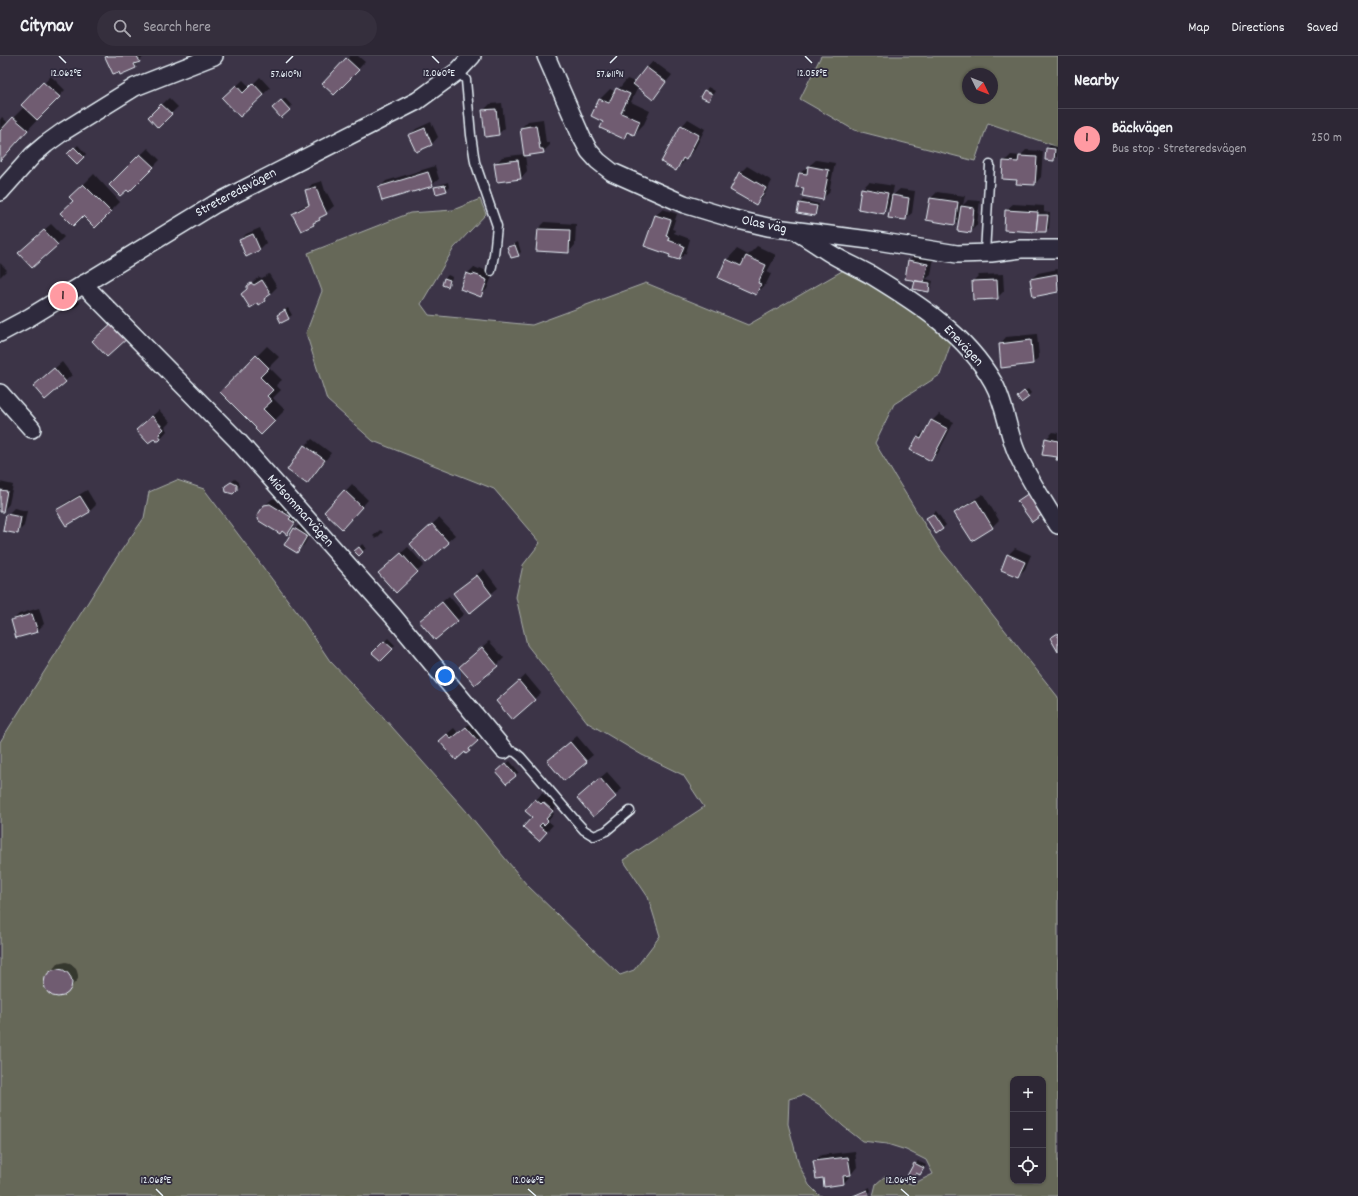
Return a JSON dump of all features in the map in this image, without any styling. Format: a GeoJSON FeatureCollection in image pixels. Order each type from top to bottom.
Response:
{"type":"FeatureCollection","features":[{"type":"Feature","properties":{"kind":"street"},"geometry":{"type":"LineString","coordinates":[[0,192],[34,155],[64,131],[135,87],[214,56]]}},
{"type":"Feature","properties":{"kind":"street","name":"Streteredsvägen"},"geometry":{"type":"LineString","coordinates":[[0,333],[30,318],[215,204],[417,101],[458,71],[472,56]]}},
{"type":"Feature","properties":{"kind":"street","name":"Olas väg"},"geometry":{"type":"LineString","coordinates":[[546,56],[589,151],[598,161],[612,172],[684,204],[753,224],[795,232],[878,241],[957,254],[1021,249],[1058,249]]}},
{"type":"Feature","properties":{"kind":"street","name":"Enevägen"},"geometry":{"type":"LineString","coordinates":[[795,232],[870,275],[922,308],[962,342],[978,360],[993,382],[1003,406],[1016,451],[1031,480],[1058,525]]}},
{"type":"Feature","properties":{"kind":"street","name":"Midsommarvägen"},"geometry":{"type":"LineString","coordinates":[[83,284],[237,440],[393,616],[504,750]]}},
{"type":"Feature","properties":{"kind":"street"},"geometry":{"type":"LineString","coordinates":[[0,393],[32,430]]}},
{"type":"Feature","properties":{"kind":"lane"},"geometry":{"type":"LineString","coordinates":[[458,71],[466,80],[475,162],[497,226],[495,250],[490,271]]}},
{"type":"Feature","properties":{"kind":"lane"},"geometry":{"type":"LineString","coordinates":[[985,253],[990,164]]}},
{"type":"Feature","properties":{"kind":"lane"},"geometry":{"type":"LineString","coordinates":[[504,750],[515,752],[521,757],[584,830],[594,836],[606,831],[630,811]]}},
{"type":"Feature","properties":{"kind":"green space"},"geometry":{"type":"Polygon","coordinates":[[[821,56],[1058,56],[1058,147],[988,123],[975,161],[854,130],[800,99],[821,56]]]}},
{"type":"Feature","properties":{"kind":"green space"},"geometry":{"type":"Polygon","coordinates":[[[480,199],[486,214],[454,248],[421,304],[429,315],[532,325],[646,283],[748,325],[849,267],[952,340],[940,375],[894,404],[875,443],[938,546],[1058,697],[1058,1196],[873,1196],[876,1184],[884,1177],[894,1181],[913,1184],[933,1174],[926,1160],[906,1150],[887,1144],[862,1141],[820,1105],[803,1095],[789,1099],[788,1124],[799,1165],[809,1185],[822,1196],[0,1196],[0,742],[112,564],[144,518],[149,492],[177,480],[204,489],[299,615],[330,661],[377,710],[467,812],[527,885],[620,975],[634,970],[660,936],[648,897],[623,860],[704,807],[683,775],[642,755],[588,723],[527,645],[516,597],[523,565],[540,543],[494,489],[373,441],[327,400],[306,333],[322,291],[308,253],[410,213],[453,210],[480,199]]]}},
{"type":"Feature","properties":{"kind":"building"},"geometry":{"type":"Polygon","coordinates":[[[137,56],[140,62],[134,64],[136,68],[120,75],[119,72],[113,74],[105,57],[137,56]]]}},
{"type":"Feature","properties":{"kind":"building"},"geometry":{"type":"Polygon","coordinates":[[[346,58],[359,70],[334,95],[322,84],[346,58]]]}},
{"type":"Feature","properties":{"kind":"building"},"geometry":{"type":"Polygon","coordinates":[[[646,67],[666,82],[653,100],[633,84],[646,67]]]}},
{"type":"Feature","properties":{"kind":"building"},"geometry":{"type":"Polygon","coordinates":[[[43,82],[60,97],[37,120],[21,105],[43,82]]]}},
{"type":"Feature","properties":{"kind":"building"},"geometry":{"type":"Polygon","coordinates":[[[253,83],[264,95],[240,117],[222,98],[236,85],[243,93],[253,83]]]}},
{"type":"Feature","properties":{"kind":"building"},"geometry":{"type":"Polygon","coordinates":[[[616,88],[630,94],[621,113],[640,121],[634,135],[627,132],[624,139],[600,128],[603,122],[591,116],[599,99],[609,103],[616,88]]]}},
{"type":"Feature","properties":{"kind":"building"},"geometry":{"type":"Polygon","coordinates":[[[704,90],[712,94],[709,101],[700,97],[704,90]]]}},
{"type":"Feature","properties":{"kind":"building"},"geometry":{"type":"Polygon","coordinates":[[[281,100],[290,110],[281,118],[272,108],[281,100]]]}},
{"type":"Feature","properties":{"kind":"building"},"geometry":{"type":"Polygon","coordinates":[[[161,104],[172,114],[158,128],[148,117],[161,104]]]}},
{"type":"Feature","properties":{"kind":"building"},"geometry":{"type":"Polygon","coordinates":[[[496,109],[499,135],[485,137],[482,110],[496,109]]]}},
{"type":"Feature","properties":{"kind":"building"},"geometry":{"type":"Polygon","coordinates":[[[13,117],[28,130],[0,161],[0,131],[13,117]]]}},
{"type":"Feature","properties":{"kind":"building"},"geometry":{"type":"Polygon","coordinates":[[[536,125],[540,149],[543,149],[544,153],[524,156],[520,128],[536,125]]]}},
{"type":"Feature","properties":{"kind":"building"},"geometry":{"type":"Polygon","coordinates":[[[681,125],[699,135],[686,160],[683,158],[676,171],[661,162],[681,125]]]}},
{"type":"Feature","properties":{"kind":"building"},"geometry":{"type":"Polygon","coordinates":[[[425,128],[432,145],[416,152],[408,135],[425,128]]]}},
{"type":"Feature","properties":{"kind":"building"},"geometry":{"type":"Polygon","coordinates":[[[74,147],[84,157],[77,164],[67,154],[74,147]]]}},
{"type":"Feature","properties":{"kind":"building"},"geometry":{"type":"Polygon","coordinates":[[[1046,148],[1055,149],[1054,161],[1045,160],[1046,148]]]}},
{"type":"Feature","properties":{"kind":"building"},"geometry":{"type":"Polygon","coordinates":[[[140,154],[154,167],[129,192],[127,190],[120,196],[109,185],[140,154]]]}},
{"type":"Feature","properties":{"kind":"building"},"geometry":{"type":"Polygon","coordinates":[[[1019,156],[1037,157],[1035,185],[1016,184],[1017,180],[1002,179],[1003,161],[1018,162],[1019,156]]]}},
{"type":"Feature","properties":{"kind":"building"},"geometry":{"type":"Polygon","coordinates":[[[518,160],[521,179],[497,182],[494,163],[518,160]]]}},
{"type":"Feature","properties":{"kind":"building"},"geometry":{"type":"Polygon","coordinates":[[[808,166],[829,170],[823,200],[802,196],[804,188],[796,187],[799,173],[807,174],[808,166]]]}},
{"type":"Feature","properties":{"kind":"building"},"geometry":{"type":"Polygon","coordinates":[[[428,172],[433,186],[382,201],[378,187],[428,172]]]}},
{"type":"Feature","properties":{"kind":"building"},"geometry":{"type":"Polygon","coordinates":[[[739,172],[766,188],[756,205],[730,190],[739,172]]]}},
{"type":"Feature","properties":{"kind":"building"},"geometry":{"type":"Polygon","coordinates":[[[83,184],[111,212],[95,228],[83,216],[73,226],[60,213],[73,201],[69,197],[83,184]]]}},
{"type":"Feature","properties":{"kind":"building"},"geometry":{"type":"Polygon","coordinates":[[[445,185],[447,191],[436,194],[434,187],[445,185]]]}},
{"type":"Feature","properties":{"kind":"building"},"geometry":{"type":"Polygon","coordinates":[[[316,187],[327,214],[319,218],[320,220],[313,223],[314,225],[301,231],[292,214],[309,205],[305,190],[316,187]]]}},
{"type":"Feature","properties":{"kind":"building"},"geometry":{"type":"Polygon","coordinates":[[[861,188],[888,193],[884,214],[858,209],[861,188]]]}},
{"type":"Feature","properties":{"kind":"building"},"geometry":{"type":"Polygon","coordinates":[[[892,195],[909,198],[906,220],[888,218],[892,195]]]}},
{"type":"Feature","properties":{"kind":"building"},"geometry":{"type":"Polygon","coordinates":[[[930,198],[958,202],[955,225],[926,220],[930,198]]]}},
{"type":"Feature","properties":{"kind":"building"},"geometry":{"type":"Polygon","coordinates":[[[799,203],[817,206],[815,216],[797,213],[799,203]]]}},
{"type":"Feature","properties":{"kind":"building"},"geometry":{"type":"Polygon","coordinates":[[[961,206],[974,208],[971,233],[957,231],[961,206]]]}},
{"type":"Feature","properties":{"kind":"building"},"geometry":{"type":"Polygon","coordinates":[[[1005,210],[1038,212],[1036,232],[1004,230],[1005,210]]]}},
{"type":"Feature","properties":{"kind":"building"},"geometry":{"type":"Polygon","coordinates":[[[655,215],[671,220],[666,236],[669,237],[668,240],[684,246],[679,260],[669,257],[670,255],[644,246],[655,215]]]}},
{"type":"Feature","properties":{"kind":"building"},"geometry":{"type":"Polygon","coordinates":[[[1038,215],[1048,215],[1046,232],[1036,232],[1038,215]]]}},
{"type":"Feature","properties":{"kind":"building"},"geometry":{"type":"Polygon","coordinates":[[[538,229],[570,230],[569,253],[536,251],[538,229]]]}},
{"type":"Feature","properties":{"kind":"building"},"geometry":{"type":"Polygon","coordinates":[[[44,230],[58,245],[32,268],[18,253],[44,230]]]}},
{"type":"Feature","properties":{"kind":"building"},"geometry":{"type":"Polygon","coordinates":[[[253,234],[260,250],[246,257],[239,240],[253,234]]]}},
{"type":"Feature","properties":{"kind":"building"},"geometry":{"type":"Polygon","coordinates":[[[515,245],[519,256],[511,258],[507,247],[515,245]]]}},
{"type":"Feature","properties":{"kind":"building"},"geometry":{"type":"Polygon","coordinates":[[[746,256],[766,265],[758,283],[761,284],[756,295],[718,278],[726,259],[741,266],[746,256]]]}},
{"type":"Feature","properties":{"kind":"building"},"geometry":{"type":"Polygon","coordinates":[[[908,260],[928,264],[924,282],[905,279],[908,260]]]}},
{"type":"Feature","properties":{"kind":"building"},"geometry":{"type":"Polygon","coordinates":[[[466,273],[482,277],[487,280],[481,297],[460,289],[466,273]]]}},
{"type":"Feature","properties":{"kind":"building"},"geometry":{"type":"Polygon","coordinates":[[[1057,274],[1058,292],[1033,297],[1030,279],[1057,274]]]}},
{"type":"Feature","properties":{"kind":"building"},"geometry":{"type":"Polygon","coordinates":[[[444,278],[450,280],[448,287],[442,285],[444,278]]]}},
{"type":"Feature","properties":{"kind":"building"},"geometry":{"type":"Polygon","coordinates":[[[262,280],[271,294],[259,305],[258,303],[250,308],[241,294],[251,283],[254,285],[262,280]]]}},
{"type":"Feature","properties":{"kind":"building"},"geometry":{"type":"Polygon","coordinates":[[[997,280],[998,299],[973,300],[972,281],[997,280]]]}},
{"type":"Feature","properties":{"kind":"building"},"geometry":{"type":"Polygon","coordinates":[[[915,281],[930,283],[929,292],[913,289],[915,281]]]}},
{"type":"Feature","properties":{"kind":"building"},"geometry":{"type":"Polygon","coordinates":[[[285,310],[289,319],[281,323],[277,315],[285,310]]]}},
{"type":"Feature","properties":{"kind":"building"},"geometry":{"type":"Polygon","coordinates":[[[114,321],[129,337],[107,357],[92,341],[114,321]]]}},
{"type":"Feature","properties":{"kind":"building"},"geometry":{"type":"Polygon","coordinates":[[[1031,340],[1033,364],[1001,368],[999,344],[1031,340]]]}},
{"type":"Feature","properties":{"kind":"building"},"geometry":{"type":"Polygon","coordinates":[[[256,355],[269,368],[260,377],[273,390],[267,396],[272,401],[263,409],[275,421],[261,435],[255,429],[256,428],[220,392],[256,355]]]}},
{"type":"Feature","properties":{"kind":"building"},"geometry":{"type":"Polygon","coordinates":[[[54,368],[66,382],[45,400],[33,386],[54,368]]]}},
{"type":"Feature","properties":{"kind":"building"},"geometry":{"type":"Polygon","coordinates":[[[1024,391],[1029,397],[1021,403],[1017,397],[1024,391]]]}},
{"type":"Feature","properties":{"kind":"building"},"geometry":{"type":"Polygon","coordinates":[[[152,416],[164,429],[159,434],[161,439],[159,441],[154,439],[148,443],[136,430],[152,416]]]}},
{"type":"Feature","properties":{"kind":"building"},"geometry":{"type":"Polygon","coordinates":[[[931,420],[948,429],[931,461],[910,450],[917,437],[921,439],[931,420]]]}},
{"type":"Feature","properties":{"kind":"building"},"geometry":{"type":"Polygon","coordinates":[[[1045,438],[1058,441],[1058,460],[1056,460],[1057,457],[1042,455],[1045,438]]]}},
{"type":"Feature","properties":{"kind":"building"},"geometry":{"type":"Polygon","coordinates":[[[304,445],[325,460],[307,484],[287,470],[304,445]]]}},
{"type":"Feature","properties":{"kind":"building"},"geometry":{"type":"Polygon","coordinates":[[[231,482],[237,485],[237,490],[233,494],[226,492],[225,486],[231,482]]]}},
{"type":"Feature","properties":{"kind":"building"},"geometry":{"type":"Polygon","coordinates":[[[0,490],[7,491],[3,512],[0,512],[0,490]]]}},
{"type":"Feature","properties":{"kind":"building"},"geometry":{"type":"Polygon","coordinates":[[[344,490],[362,507],[342,529],[324,512],[344,490]]]}},
{"type":"Feature","properties":{"kind":"building"},"geometry":{"type":"Polygon","coordinates":[[[1029,493],[1043,514],[1032,522],[1017,501],[1029,493]]]}},
{"type":"Feature","properties":{"kind":"building"},"geometry":{"type":"Polygon","coordinates":[[[80,496],[90,512],[66,526],[56,510],[80,496]]]}},
{"type":"Feature","properties":{"kind":"building"},"geometry":{"type":"Polygon","coordinates":[[[976,500],[993,528],[972,541],[954,513],[976,500]]]}},
{"type":"Feature","properties":{"kind":"building"},"geometry":{"type":"Polygon","coordinates":[[[270,504],[291,517],[289,519],[295,523],[287,535],[282,531],[280,534],[259,521],[257,516],[264,505],[270,504]]]}},
{"type":"Feature","properties":{"kind":"building"},"geometry":{"type":"Polygon","coordinates":[[[6,514],[21,517],[18,534],[3,531],[6,514]]]}},
{"type":"Feature","properties":{"kind":"building"},"geometry":{"type":"Polygon","coordinates":[[[933,514],[943,529],[936,534],[926,518],[933,514]]]}},
{"type":"Feature","properties":{"kind":"building"},"geometry":{"type":"Polygon","coordinates":[[[432,524],[449,543],[426,563],[410,544],[432,524]]]}},
{"type":"Feature","properties":{"kind":"building"},"geometry":{"type":"Polygon","coordinates":[[[294,528],[307,536],[297,553],[284,545],[294,528]]]}},
{"type":"Feature","properties":{"kind":"building"},"geometry":{"type":"Polygon","coordinates":[[[359,547],[363,552],[359,556],[354,551],[359,547]]]}},
{"type":"Feature","properties":{"kind":"building"},"geometry":{"type":"Polygon","coordinates":[[[401,553],[418,572],[396,593],[378,573],[401,553]]]}},
{"type":"Feature","properties":{"kind":"building"},"geometry":{"type":"Polygon","coordinates":[[[1007,554],[1025,562],[1018,577],[1001,570],[1007,554]]]}},
{"type":"Feature","properties":{"kind":"building"},"geometry":{"type":"Polygon","coordinates":[[[477,575],[492,595],[469,614],[453,593],[477,575]]]}},
{"type":"Feature","properties":{"kind":"building"},"geometry":{"type":"Polygon","coordinates":[[[442,602],[458,621],[435,640],[419,621],[442,602]]]}},
{"type":"Feature","properties":{"kind":"building"},"geometry":{"type":"Polygon","coordinates":[[[32,614],[38,632],[16,638],[11,620],[32,614]]]}},
{"type":"Feature","properties":{"kind":"building"},"geometry":{"type":"Polygon","coordinates":[[[1058,633],[1058,652],[1050,638],[1058,633]]]}},
{"type":"Feature","properties":{"kind":"building"},"geometry":{"type":"Polygon","coordinates":[[[384,641],[393,649],[381,661],[372,653],[384,641]]]}},
{"type":"Feature","properties":{"kind":"building"},"geometry":{"type":"Polygon","coordinates":[[[482,647],[498,666],[475,685],[459,667],[482,647]]]}},
{"type":"Feature","properties":{"kind":"building"},"geometry":{"type":"Polygon","coordinates":[[[519,681],[535,700],[512,720],[496,701],[519,681]]]}},
{"type":"Feature","properties":{"kind":"building"},"geometry":{"type":"Polygon","coordinates":[[[466,727],[478,741],[469,749],[470,751],[466,754],[465,752],[456,760],[439,741],[447,734],[451,739],[466,727]]]}},
{"type":"Feature","properties":{"kind":"building"},"geometry":{"type":"Polygon","coordinates":[[[570,742],[587,762],[564,781],[547,761],[570,742]]]}},
{"type":"Feature","properties":{"kind":"building"},"geometry":{"type":"Polygon","coordinates":[[[506,763],[516,776],[506,784],[496,772],[506,763]]]}},
{"type":"Feature","properties":{"kind":"building"},"geometry":{"type":"Polygon","coordinates":[[[600,778],[616,797],[593,817],[577,798],[600,778]]]}},
{"type":"Feature","properties":{"kind":"building"},"geometry":{"type":"Polygon","coordinates":[[[535,799],[541,804],[543,802],[553,811],[546,819],[548,821],[544,825],[542,823],[539,826],[547,832],[539,841],[523,827],[532,817],[525,811],[535,799]]]}},
{"type":"Feature","properties":{"kind":"building"},"geometry":{"type":"Polygon","coordinates":[[[58,969],[64,970],[68,973],[71,977],[71,989],[68,993],[64,996],[58,997],[52,996],[48,993],[45,989],[44,983],[45,977],[48,973],[52,970],[58,969]]]}},
{"type":"Feature","properties":{"kind":"building"},"geometry":{"type":"Polygon","coordinates":[[[848,1157],[851,1175],[843,1176],[844,1184],[824,1187],[823,1178],[816,1179],[813,1161],[848,1157]]]}},
{"type":"Feature","properties":{"kind":"building"},"geometry":{"type":"Polygon","coordinates":[[[914,1163],[924,1168],[920,1175],[916,1173],[913,1179],[907,1176],[914,1163]]]}},
{"type":"Feature","properties":{"kind":"building"},"geometry":{"type":"Polygon","coordinates":[[[867,1190],[869,1195],[853,1196],[867,1190]]]}},
{"type":"Feature","properties":{"kind":"place","name":"Bäckvägen"},"geometry":{"type":"Point","coordinates":[63,296]}}]}
